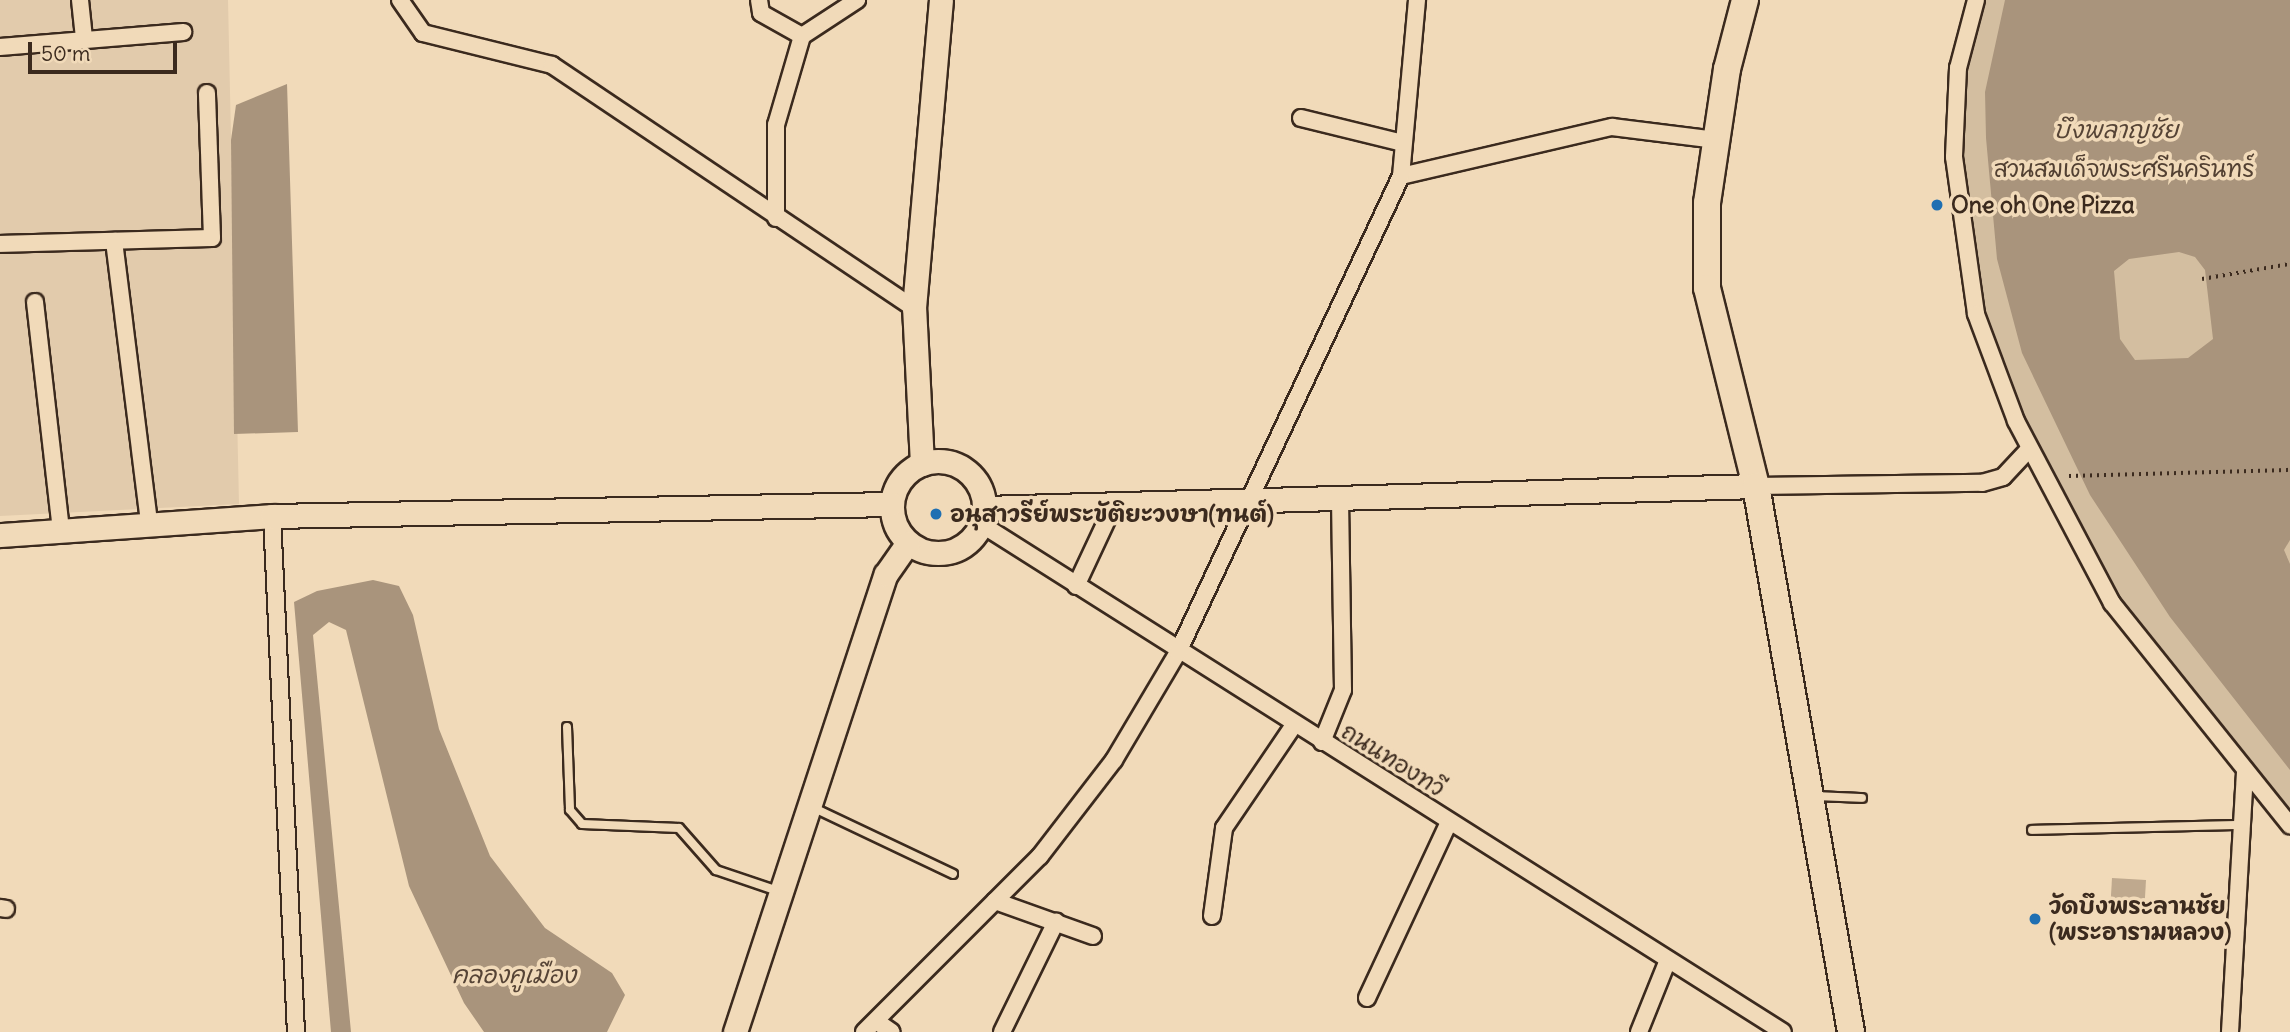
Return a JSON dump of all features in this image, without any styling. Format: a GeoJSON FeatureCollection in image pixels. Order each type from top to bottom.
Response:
{"type":"FeatureCollection","features":[{"type":"Feature","properties":{"kind":"main road"},"geometry":{"type":"LineString","coordinates":[[1745,0],[1716,140],[1706,214],[1707,288],[1756,486],[1852,1032]]}},
{"type":"Feature","properties":{"kind":"street"},"geometry":{"type":"LineString","coordinates":[[80,0],[84,39]]}},
{"type":"Feature","properties":{"kind":"street"},"geometry":{"type":"LineString","coordinates":[[400,0],[423,33],[552,65],[914,309]]}},
{"type":"Feature","properties":{"kind":"street"},"geometry":{"type":"LineString","coordinates":[[758,0],[761,13],[802,36]]}},
{"type":"Feature","properties":{"kind":"street"},"geometry":{"type":"LineString","coordinates":[[776,218],[776,125],[802,36],[857,0]]}},
{"type":"Feature","properties":{"kind":"street"},"geometry":{"type":"LineString","coordinates":[[922,464],[914,309],[941,0]]}},
{"type":"Feature","properties":{"kind":"street"},"geometry":{"type":"LineString","coordinates":[[892,1032],[870,1026],[1040,856],[1114,760],[1178,652],[1252,501],[1401,176],[1417,0]]}},
{"type":"Feature","properties":{"kind":"street"},"geometry":{"type":"LineString","coordinates":[[1976,0],[1958,68],[1954,157],[1976,314],[2029,449],[2112,603],[2290,825]]}},
{"type":"Feature","properties":{"kind":"street"},"geometry":{"type":"LineString","coordinates":[[0,47],[183,32]]}},
{"type":"Feature","properties":{"kind":"street"},"geometry":{"type":"LineString","coordinates":[[0,244],[212,238],[207,93]]}},
{"type":"Feature","properties":{"kind":"street"},"geometry":{"type":"LineString","coordinates":[[1301,118],[1403,143]]}},
{"type":"Feature","properties":{"kind":"street"},"geometry":{"type":"LineString","coordinates":[[1401,176],[1612,127],[1716,140]]}},
{"type":"Feature","properties":{"kind":"street"},"geometry":{"type":"LineString","coordinates":[[114,241],[149,524]]}},
{"type":"Feature","properties":{"kind":"street"},"geometry":{"type":"LineString","coordinates":[[35,302],[61,531]]}},
{"type":"Feature","properties":{"kind":"street"},"geometry":{"type":"LineString","coordinates":[[982,516],[1114,505],[1756,486],[1982,483],[2003,477],[2029,449]]}},
{"type":"Feature","properties":{"kind":"street"},"geometry":{"type":"LineString","coordinates":[[922,464],[959,467],[976,481],[982,516],[962,546],[947,552],[908,543],[891,504],[904,475],[922,464]]}},
{"type":"Feature","properties":{"kind":"street"},"geometry":{"type":"LineString","coordinates":[[1322,742],[1343,690],[1340,499]]}},
{"type":"Feature","properties":{"kind":"street"},"geometry":{"type":"LineString","coordinates":[[0,535],[272,516],[891,504]]}},
{"type":"Feature","properties":{"kind":"street"},"geometry":{"type":"LineString","coordinates":[[1076,586],[1114,505]]}},
{"type":"Feature","properties":{"kind":"street"},"geometry":{"type":"LineString","coordinates":[[272,516],[296,1032]]}},
{"type":"Feature","properties":{"kind":"street","name":"ถนนทองทวี"},"geometry":{"type":"LineString","coordinates":[[982,516],[1076,586],[1178,652],[1783,1032]]}},
{"type":"Feature","properties":{"kind":"street"},"geometry":{"type":"LineString","coordinates":[[735,1032],[886,574],[908,543]]}},
{"type":"Feature","properties":{"kind":"street"},"geometry":{"type":"LineString","coordinates":[[1212,916],[1224,828],[1294,725]]}},
{"type":"Feature","properties":{"kind":"street"},"geometry":{"type":"LineString","coordinates":[[2230,1032],[2245,770]]}},
{"type":"Feature","properties":{"kind":"street"},"geometry":{"type":"LineString","coordinates":[[1367,998],[1449,822]]}},
{"type":"Feature","properties":{"kind":"street"},"geometry":{"type":"LineString","coordinates":[[995,901],[1093,936]]}},
{"type":"Feature","properties":{"kind":"street"},"geometry":{"type":"LineString","coordinates":[[1002,1032],[1056,922]]}},
{"type":"Feature","properties":{"kind":"street"},"geometry":{"type":"LineString","coordinates":[[1639,1032],[1668,960]]}},
{"type":"Feature","properties":{"kind":"lane"},"geometry":{"type":"LineString","coordinates":[[567,727],[570,810],[582,824],[678,828],[716,870],[781,892]]}},
{"type":"Feature","properties":{"kind":"lane"},"geometry":{"type":"LineString","coordinates":[[1810,796],[1862,798]]}},
{"type":"Feature","properties":{"kind":"lane"},"geometry":{"type":"LineString","coordinates":[[809,806],[953,874]]}},
{"type":"Feature","properties":{"kind":"lane"},"geometry":{"type":"LineString","coordinates":[[2032,830],[2242,825]]}},
{"type":"Feature","properties":{"kind":"path"},"geometry":{"type":"LineString","coordinates":[[2202,279],[2290,264]]}},
{"type":"Feature","properties":{"kind":"path"},"geometry":{"type":"LineString","coordinates":[[2069,477],[2290,470]]}},
{"type":"Feature","properties":{"kind":"shaded area"},"geometry":{"type":"Polygon","coordinates":[[[0,0],[228,0],[239,504],[0,516],[0,0]]]}},
{"type":"Feature","properties":{"kind":"green space","name":"บึงพลาญชัย"},"geometry":{"type":"Polygon","coordinates":[[[1976,0],[2290,0],[2290,825],[2112,603],[2029,449],[2012,436],[1976,314],[1954,157],[1958,68],[1976,0]]]}},
{"type":"Feature","properties":{"kind":"water","name":"บึงพลาญชัย"},"geometry":{"type":"Polygon","coordinates":[[[2005,0],[2290,0],[2290,540],[2284,550],[2290,564],[2290,770],[2170,617],[2090,495],[2022,353],[1997,259],[1986,138],[1985,92],[2005,0]],[[2179,252],[2129,259],[2114,271],[2120,339],[2135,360],[2188,358],[2213,339],[2205,270],[2195,257],[2179,252]]]}},
{"type":"Feature","properties":{"kind":"water"},"geometry":{"type":"Polygon","coordinates":[[[287,84],[298,432],[234,434],[231,140],[236,105],[287,84]]]}},
{"type":"Feature","properties":{"kind":"water","name":"คลองคูเมือง"},"geometry":{"type":"Polygon","coordinates":[[[373,580],[399,586],[413,615],[439,729],[490,856],[545,928],[612,973],[625,995],[607,1032],[484,1032],[464,1003],[409,886],[346,630],[329,622],[313,635],[351,1032],[331,1032],[294,602],[317,591],[373,580]]]}},
{"type":"Feature","properties":{"kind":"building"},"geometry":{"type":"Polygon","coordinates":[[[2112,878],[2146,880],[2144,915],[2110,913],[2112,878]]]}},
{"type":"Feature","properties":{"kind":"place","name":"One oh One Pizza"},"geometry":{"type":"Point","coordinates":[1937,205]}},
{"type":"Feature","properties":{"kind":"place","name":"อนุสาวรีย์พระขัติยะวงษา(ทนต์)"},"geometry":{"type":"Point","coordinates":[936,514]}},
{"type":"Feature","properties":{"kind":"place","name":"วัดบึงพระลานชัย (พระอารามหลวง)"},"geometry":{"type":"Point","coordinates":[2035,919]}},
{"type":"Feature","properties":{"kind":"park label","name":"สวนสมเด็จพระศรีนครินทร์"},"geometry":{"type":"Point","coordinates":[2124,169]}}]}
